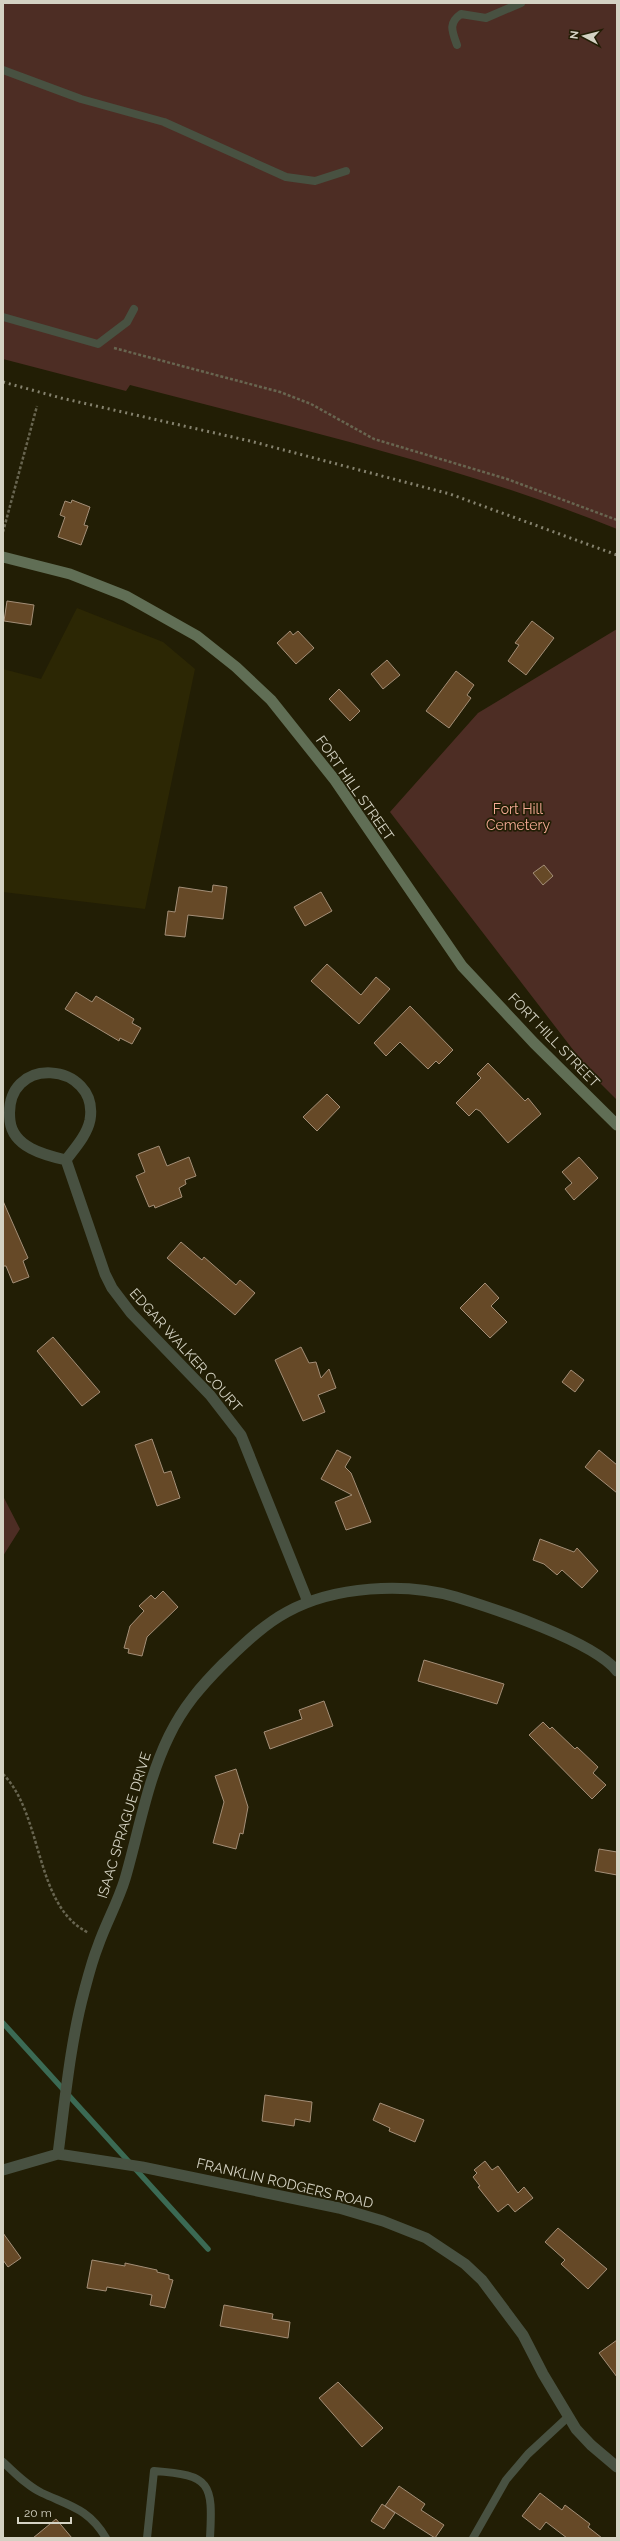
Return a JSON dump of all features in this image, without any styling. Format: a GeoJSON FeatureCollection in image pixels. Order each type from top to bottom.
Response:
{"type":"FeatureCollection","features":[{"type":"Feature","properties":{"kind":"main road","name":"FORT HILL STREET"},"geometry":{"type":"LineString","coordinates":[[3,557],[70,574],[126,596],[197,636],[241,672],[271,700],[334,779],[462,966],[534,1043],[617,1125]]}},
{"type":"Feature","properties":{"kind":"street"},"geometry":{"type":"LineString","coordinates":[[37,1074],[57,1074],[71,1079],[83,1088],[88,1097],[90,1120],[87,1128],[66,1160],[50,1156],[29,1147],[15,1136],[12,1129],[9,1106],[15,1089],[20,1083],[37,1074]]}},
{"type":"Feature","properties":{"kind":"street","name":"EDGAR WALKER COURT"},"geometry":{"type":"LineString","coordinates":[[66,1160],[96,1250],[112,1288],[131,1313],[210,1395],[241,1435],[308,1602]]}},
{"type":"Feature","properties":{"kind":"street","name":"ISAAC SPRAGUE DRIVE"},"geometry":{"type":"LineString","coordinates":[[58,2154],[79,2014],[101,1939],[124,1880],[159,1757],[190,1698],[205,1680],[254,1635],[287,1612],[308,1602],[358,1591],[397,1586],[447,1594],[496,1609],[542,1627],[615,1664]]}},
{"type":"Feature","properties":{"kind":"street","name":"FRANKLIN RODGERS ROAD"},"geometry":{"type":"LineString","coordinates":[[3,2170],[58,2154],[142,2167],[339,2208],[384,2221],[426,2238],[465,2264],[497,2298],[523,2335],[568,2418],[591,2445],[617,2467]]}},
{"type":"Feature","properties":{"kind":"lane"},"geometry":{"type":"LineString","coordinates":[[456,45],[451,28],[454,20],[461,14],[486,18],[520,3]]}},
{"type":"Feature","properties":{"kind":"lane"},"geometry":{"type":"LineString","coordinates":[[3,70],[81,99],[164,122],[286,177],[315,181],[346,171]]}},
{"type":"Feature","properties":{"kind":"lane"},"geometry":{"type":"LineString","coordinates":[[3,317],[98,344],[127,322],[134,309]]}},
{"type":"Feature","properties":{"kind":"lane"},"geometry":{"type":"LineString","coordinates":[[473,2538],[506,2480],[528,2454],[568,2418]]}},
{"type":"Feature","properties":{"kind":"lane"},"geometry":{"type":"LineString","coordinates":[[3,2462],[41,2492],[75,2506],[88,2515],[106,2538]]}},
{"type":"Feature","properties":{"kind":"lane"},"geometry":{"type":"LineString","coordinates":[[147,2538],[154,2471],[190,2475],[201,2479],[206,2485],[212,2509],[210,2538]]}},
{"type":"Feature","properties":{"kind":"path"},"geometry":{"type":"LineString","coordinates":[[98,344],[280,392],[311,404],[374,439],[507,479],[617,520]]}},
{"type":"Feature","properties":{"kind":"path"},"geometry":{"type":"LineString","coordinates":[[3,532],[37,406]]}},
{"type":"Feature","properties":{"kind":"path"},"geometry":{"type":"LineString","coordinates":[[3,1774],[26,1809],[57,1902],[68,1919],[81,1929],[101,1939]]}},
{"type":"Feature","properties":{"kind":"shaded area"},"geometry":{"type":"Polygon","coordinates":[[[77,608],[163,642],[195,669],[145,909],[3,892],[3,669],[41,679],[77,608]]]}},
{"type":"Feature","properties":{"kind":"green space"},"geometry":{"type":"Polygon","coordinates":[[[3,3],[617,3],[617,529],[557,506],[497,486],[376,449],[130,385],[126,391],[3,359],[3,3]]]}},
{"type":"Feature","properties":{"kind":"green space","name":"Fort Hill Cemetery"},"geometry":{"type":"Polygon","coordinates":[[[617,629],[617,1100],[594,1077],[390,812],[478,713],[617,629]]]}},
{"type":"Feature","properties":{"kind":"green space"},"geometry":{"type":"Polygon","coordinates":[[[3,1496],[20,1529],[3,1556],[3,1496]]]}},
{"type":"Feature","properties":{"kind":"building"},"geometry":{"type":"Polygon","coordinates":[[[72,500],[90,507],[84,525],[88,526],[81,545],[58,537],[65,517],[60,515],[65,501],[71,503],[72,500]]]}},
{"type":"Feature","properties":{"kind":"building"},"geometry":{"type":"Polygon","coordinates":[[[7,601],[34,605],[31,625],[4,621],[7,601]]]}},
{"type":"Feature","properties":{"kind":"building"},"geometry":{"type":"Polygon","coordinates":[[[532,621],[554,638],[526,675],[508,661],[519,645],[515,643],[532,621]]]}},
{"type":"Feature","properties":{"kind":"building"},"geometry":{"type":"Polygon","coordinates":[[[290,631],[293,635],[298,631],[314,648],[296,664],[277,643],[290,631]]]}},
{"type":"Feature","properties":{"kind":"building"},"geometry":{"type":"Polygon","coordinates":[[[387,660],[400,675],[383,689],[371,674],[387,660]]]}},
{"type":"Feature","properties":{"kind":"building"},"geometry":{"type":"Polygon","coordinates":[[[456,671],[474,685],[467,695],[471,698],[449,728],[426,711],[456,671]]]}},
{"type":"Feature","properties":{"kind":"building"},"geometry":{"type":"Polygon","coordinates":[[[339,689],[360,711],[350,721],[329,699],[339,689]]]}},
{"type":"Feature","properties":{"kind":"building"},"geometry":{"type":"Polygon","coordinates":[[[544,865],[553,876],[543,885],[533,873],[544,865]]]}},
{"type":"Feature","properties":{"kind":"building"},"geometry":{"type":"Polygon","coordinates":[[[213,885],[227,887],[223,919],[188,915],[185,937],[165,935],[168,911],[175,912],[179,887],[212,892],[213,885]]]}},
{"type":"Feature","properties":{"kind":"building"},"geometry":{"type":"Polygon","coordinates":[[[321,892],[332,911],[305,926],[294,907],[321,892]]]}},
{"type":"Feature","properties":{"kind":"building"},"geometry":{"type":"Polygon","coordinates":[[[327,964],[361,995],[376,977],[390,989],[359,1024],[311,981],[327,964]]]}},
{"type":"Feature","properties":{"kind":"building"},"geometry":{"type":"Polygon","coordinates":[[[76,992],[92,1002],[96,996],[134,1019],[132,1023],[141,1028],[132,1044],[120,1038],[119,1041],[65,1009],[76,992]]]}},
{"type":"Feature","properties":{"kind":"building"},"geometry":{"type":"Polygon","coordinates":[[[410,1006],[453,1050],[439,1064],[436,1061],[428,1069],[400,1042],[386,1056],[374,1043],[410,1006]]]}},
{"type":"Feature","properties":{"kind":"building"},"geometry":{"type":"Polygon","coordinates":[[[488,1063],[525,1101],[528,1098],[541,1114],[508,1143],[480,1111],[476,1109],[469,1116],[456,1103],[481,1078],[477,1074],[488,1063]]]}},
{"type":"Feature","properties":{"kind":"building"},"geometry":{"type":"Polygon","coordinates":[[[327,1094],[340,1107],[317,1131],[303,1117],[327,1094]]]}},
{"type":"Feature","properties":{"kind":"building"},"geometry":{"type":"Polygon","coordinates":[[[159,1146],[167,1166],[189,1157],[196,1176],[185,1180],[186,1184],[179,1188],[182,1197],[155,1208],[154,1205],[149,1207],[136,1176],[145,1172],[138,1154],[159,1146]]]}},
{"type":"Feature","properties":{"kind":"building"},"geometry":{"type":"Polygon","coordinates":[[[579,1157],[598,1178],[574,1200],[565,1189],[572,1183],[562,1172],[579,1157]]]}},
{"type":"Feature","properties":{"kind":"building"},"geometry":{"type":"Polygon","coordinates":[[[3,1201],[28,1258],[23,1261],[29,1277],[13,1283],[6,1266],[3,1266],[3,1201]]]}},
{"type":"Feature","properties":{"kind":"building"},"geometry":{"type":"Polygon","coordinates":[[[181,1242],[202,1260],[204,1257],[236,1285],[240,1280],[255,1293],[235,1315],[167,1258],[181,1242]]]}},
{"type":"Feature","properties":{"kind":"building"},"geometry":{"type":"Polygon","coordinates":[[[485,1283],[499,1298],[491,1306],[507,1322],[490,1338],[460,1308],[485,1283]]]}},
{"type":"Feature","properties":{"kind":"building"},"geometry":{"type":"Polygon","coordinates":[[[53,1337],[100,1392],[82,1406],[37,1351],[53,1337]]]}},
{"type":"Feature","properties":{"kind":"building"},"geometry":{"type":"Polygon","coordinates":[[[301,1347],[309,1363],[316,1362],[321,1378],[329,1369],[336,1388],[318,1395],[325,1412],[303,1421],[275,1360],[301,1347]]]}},
{"type":"Feature","properties":{"kind":"building"},"geometry":{"type":"Polygon","coordinates":[[[571,1370],[584,1380],[575,1392],[562,1382],[571,1370]]]}},
{"type":"Feature","properties":{"kind":"building"},"geometry":{"type":"Polygon","coordinates":[[[152,1439],[164,1473],[171,1471],[180,1498],[157,1506],[135,1445],[152,1439]]]}},
{"type":"Feature","properties":{"kind":"building"},"geometry":{"type":"Polygon","coordinates":[[[337,1450],[351,1457],[345,1467],[351,1473],[371,1522],[346,1530],[335,1502],[352,1495],[321,1479],[337,1450]]]}},
{"type":"Feature","properties":{"kind":"building"},"geometry":{"type":"Polygon","coordinates":[[[599,1450],[617,1465],[617,1493],[585,1467],[599,1450]]]}},
{"type":"Feature","properties":{"kind":"building"},"geometry":{"type":"Polygon","coordinates":[[[540,1539],[574,1552],[577,1548],[598,1571],[582,1588],[562,1570],[557,1575],[544,1564],[533,1560],[540,1539]]]}},
{"type":"Feature","properties":{"kind":"building"},"geometry":{"type":"Polygon","coordinates":[[[163,1591],[178,1607],[147,1637],[142,1656],[128,1653],[129,1649],[124,1648],[130,1626],[144,1611],[139,1606],[151,1595],[155,1599],[163,1591]]]}},
{"type":"Feature","properties":{"kind":"building"},"geometry":{"type":"Polygon","coordinates":[[[424,1660],[504,1684],[497,1704],[418,1681],[424,1660]]]}},
{"type":"Feature","properties":{"kind":"building"},"geometry":{"type":"Polygon","coordinates":[[[324,1701],[333,1726],[270,1749],[264,1732],[302,1719],[299,1710],[324,1701]]]}},
{"type":"Feature","properties":{"kind":"building"},"geometry":{"type":"Polygon","coordinates":[[[543,1722],[550,1729],[552,1727],[575,1749],[577,1747],[598,1767],[593,1773],[606,1785],[592,1799],[529,1735],[543,1722]]]}},
{"type":"Feature","properties":{"kind":"building"},"geometry":{"type":"Polygon","coordinates":[[[236,1769],[248,1807],[243,1834],[240,1833],[236,1849],[213,1843],[224,1802],[215,1776],[236,1769]]]}},
{"type":"Feature","properties":{"kind":"building"},"geometry":{"type":"Polygon","coordinates":[[[599,1849],[617,1852],[617,1875],[595,1871],[599,1849]]]}},
{"type":"Feature","properties":{"kind":"building"},"geometry":{"type":"Polygon","coordinates":[[[265,2095],[312,2102],[310,2122],[295,2119],[294,2126],[262,2121],[265,2095]]]}},
{"type":"Feature","properties":{"kind":"building"},"geometry":{"type":"Polygon","coordinates":[[[380,2103],[424,2120],[415,2142],[389,2131],[390,2128],[373,2120],[380,2103]]]}},
{"type":"Feature","properties":{"kind":"building"},"geometry":{"type":"Polygon","coordinates":[[[485,2161],[492,2170],[498,2166],[518,2193],[524,2187],[533,2198],[515,2212],[508,2204],[498,2212],[478,2187],[480,2186],[473,2177],[477,2173],[474,2170],[485,2161]]]}},
{"type":"Feature","properties":{"kind":"building"},"geometry":{"type":"Polygon","coordinates":[[[558,2228],[607,2269],[588,2289],[561,2264],[565,2260],[545,2242],[558,2228]]]}},
{"type":"Feature","properties":{"kind":"building"},"geometry":{"type":"Polygon","coordinates":[[[3,2233],[21,2258],[8,2267],[3,2260],[3,2233]]]}},
{"type":"Feature","properties":{"kind":"building"},"geometry":{"type":"Polygon","coordinates":[[[92,2260],[125,2266],[125,2263],[157,2270],[157,2272],[169,2275],[169,2279],[173,2280],[165,2308],[150,2305],[152,2295],[107,2287],[106,2291],[87,2288],[92,2260]]]}},
{"type":"Feature","properties":{"kind":"building"},"geometry":{"type":"Polygon","coordinates":[[[224,2305],[273,2314],[272,2319],[290,2322],[288,2338],[220,2326],[224,2305]]]}},
{"type":"Feature","properties":{"kind":"building"},"geometry":{"type":"Polygon","coordinates":[[[617,2340],[617,2377],[599,2353],[617,2340]]]}},
{"type":"Feature","properties":{"kind":"building"},"geometry":{"type":"Polygon","coordinates":[[[338,2382],[383,2428],[362,2447],[319,2398],[338,2382]]]}},
{"type":"Feature","properties":{"kind":"building"},"geometry":{"type":"Polygon","coordinates":[[[399,2486],[425,2504],[421,2510],[444,2525],[435,2538],[385,2506],[399,2486]]]}},
{"type":"Feature","properties":{"kind":"building"},"geometry":{"type":"Polygon","coordinates":[[[540,2493],[562,2510],[565,2505],[590,2524],[588,2527],[602,2538],[567,2538],[546,2522],[540,2530],[522,2516],[540,2493]]]}},
{"type":"Feature","properties":{"kind":"building"},"geometry":{"type":"Polygon","coordinates":[[[382,2504],[395,2513],[384,2529],[371,2521],[382,2504]]]}},
{"type":"Feature","properties":{"kind":"building"},"geometry":{"type":"Polygon","coordinates":[[[56,2519],[72,2538],[33,2538],[56,2519]]]}},
{"type":"Feature","properties":{"kind":"waterway"},"geometry":{"type":"LineString","coordinates":[[3,2023],[208,2249]]}},
{"type":"Feature","properties":{"kind":"railway"},"geometry":{"type":"LineString","coordinates":[[3,382],[61,398],[250,441],[450,494],[617,555]]}}]}
